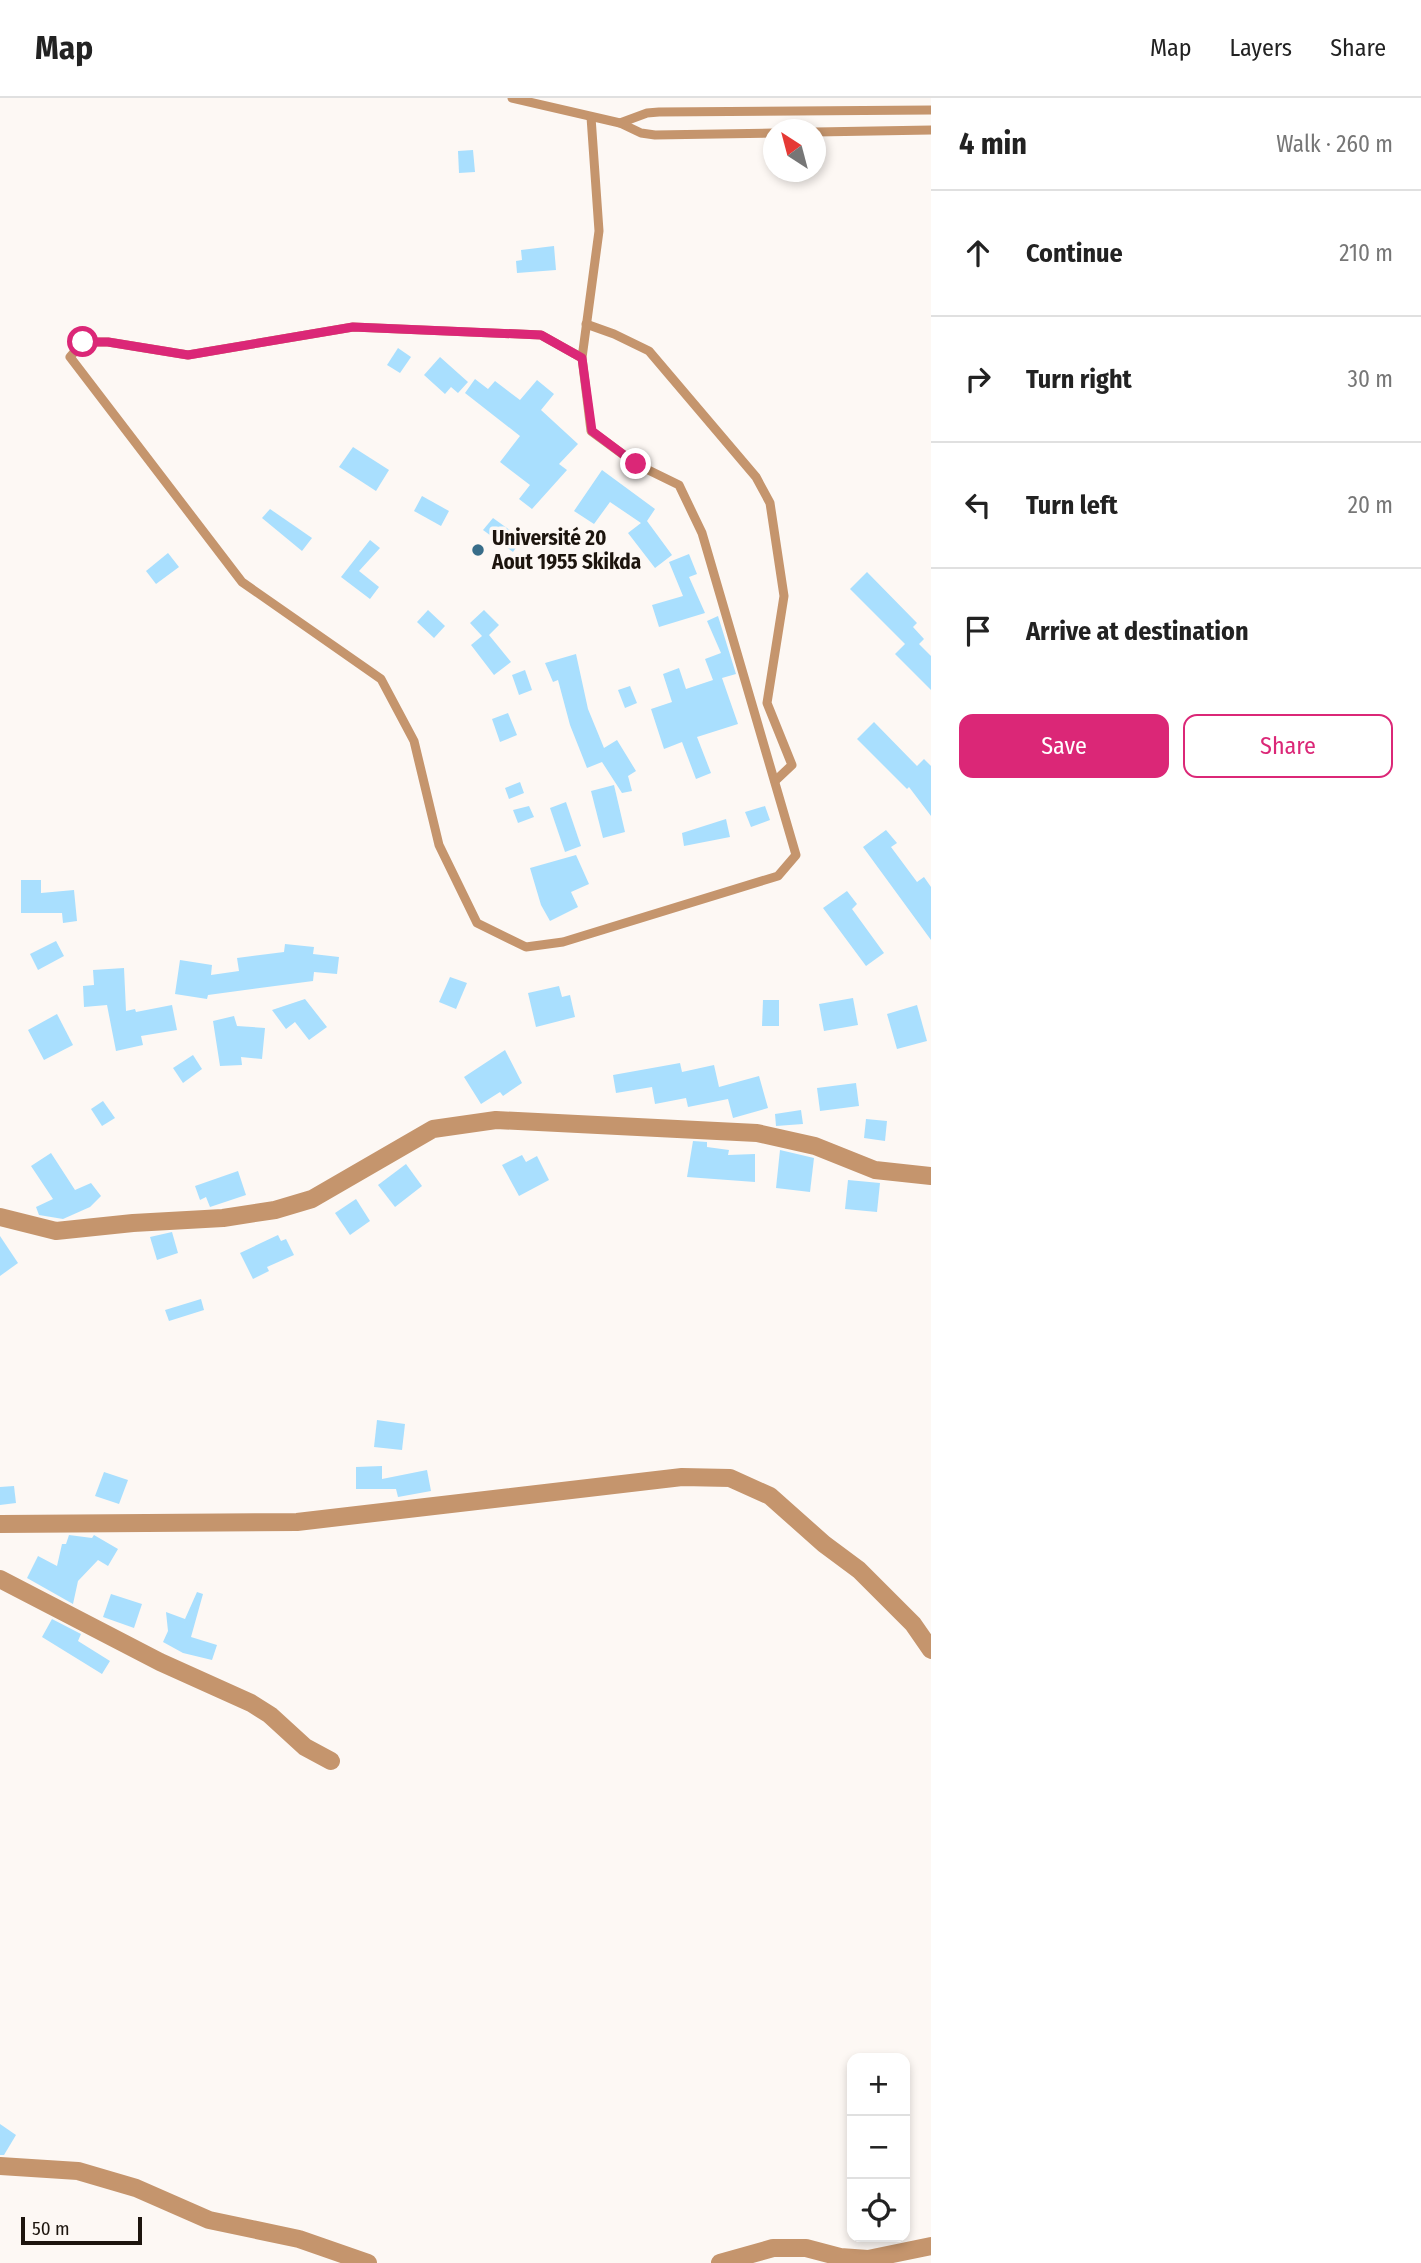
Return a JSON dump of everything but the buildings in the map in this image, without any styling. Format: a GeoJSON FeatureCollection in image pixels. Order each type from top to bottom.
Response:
{"type":"FeatureCollection","features":[{"type":"Feature","properties":{"kind":"street"},"geometry":{"type":"LineString","coordinates":[[0,1217],[56,1231],[223,1218],[275,1210],[312,1199],[433,1129],[496,1120],[757,1133],[815,1146],[875,1170],[931,1176]]}},
{"type":"Feature","properties":{"kind":"street"},"geometry":{"type":"LineString","coordinates":[[0,1524],[297,1522],[682,1478],[730,1478],[770,1496],[824,1544],[859,1570],[913,1624],[931,1650]]}},
{"type":"Feature","properties":{"kind":"street"},"geometry":{"type":"LineString","coordinates":[[0,1578],[160,1662],[251,1703],[270,1715],[305,1747],[331,1761]]}},
{"type":"Feature","properties":{"kind":"street"},"geometry":{"type":"LineString","coordinates":[[0,2166],[78,2171],[136,2188],[209,2220],[299,2239],[368,2263]]}},
{"type":"Feature","properties":{"kind":"street"},"geometry":{"type":"LineString","coordinates":[[720,2263],[773,2248],[807,2248],[840,2257],[868,2259],[931,2246]]}},
{"type":"Feature","properties":{"kind":"lane"},"geometry":{"type":"LineString","coordinates":[[516,98],[561,103],[592,117],[655,135],[763,133]]}},
{"type":"Feature","properties":{"kind":"lane"},"geometry":{"type":"LineString","coordinates":[[620,123],[647,113],[659,112],[931,110]]}},
{"type":"Feature","properties":{"kind":"lane"},"geometry":{"type":"LineString","coordinates":[[582,358],[541,335],[353,327],[188,355],[108,342],[83,342],[70,357],[242,582],[382,679],[414,741],[439,845],[477,923],[526,947],[563,943],[778,876],[796,855],[702,533],[679,485],[636,464],[592,431],[582,358],[599,230],[592,117]]}},
{"type":"Feature","properties":{"kind":"lane"},"geometry":{"type":"LineString","coordinates":[[826,132],[931,130]]}},
{"type":"Feature","properties":{"kind":"lane"},"geometry":{"type":"LineString","coordinates":[[586,324],[649,351],[756,477],[770,503],[784,596],[767,703],[792,765],[775,781]]}},
{"type":"Feature","properties":{"kind":"place","name":"Université 20 Aout 1955 Skikda"},"geometry":{"type":"Point","coordinates":[478,550]}},
{"type":"Feature","properties":{"kind":"route"},"geometry":{"type":"LineString","coordinates":[[83,342],[108,342],[188,355],[353,327],[541,335],[582,358],[592,431],[636,464]]}}]}
